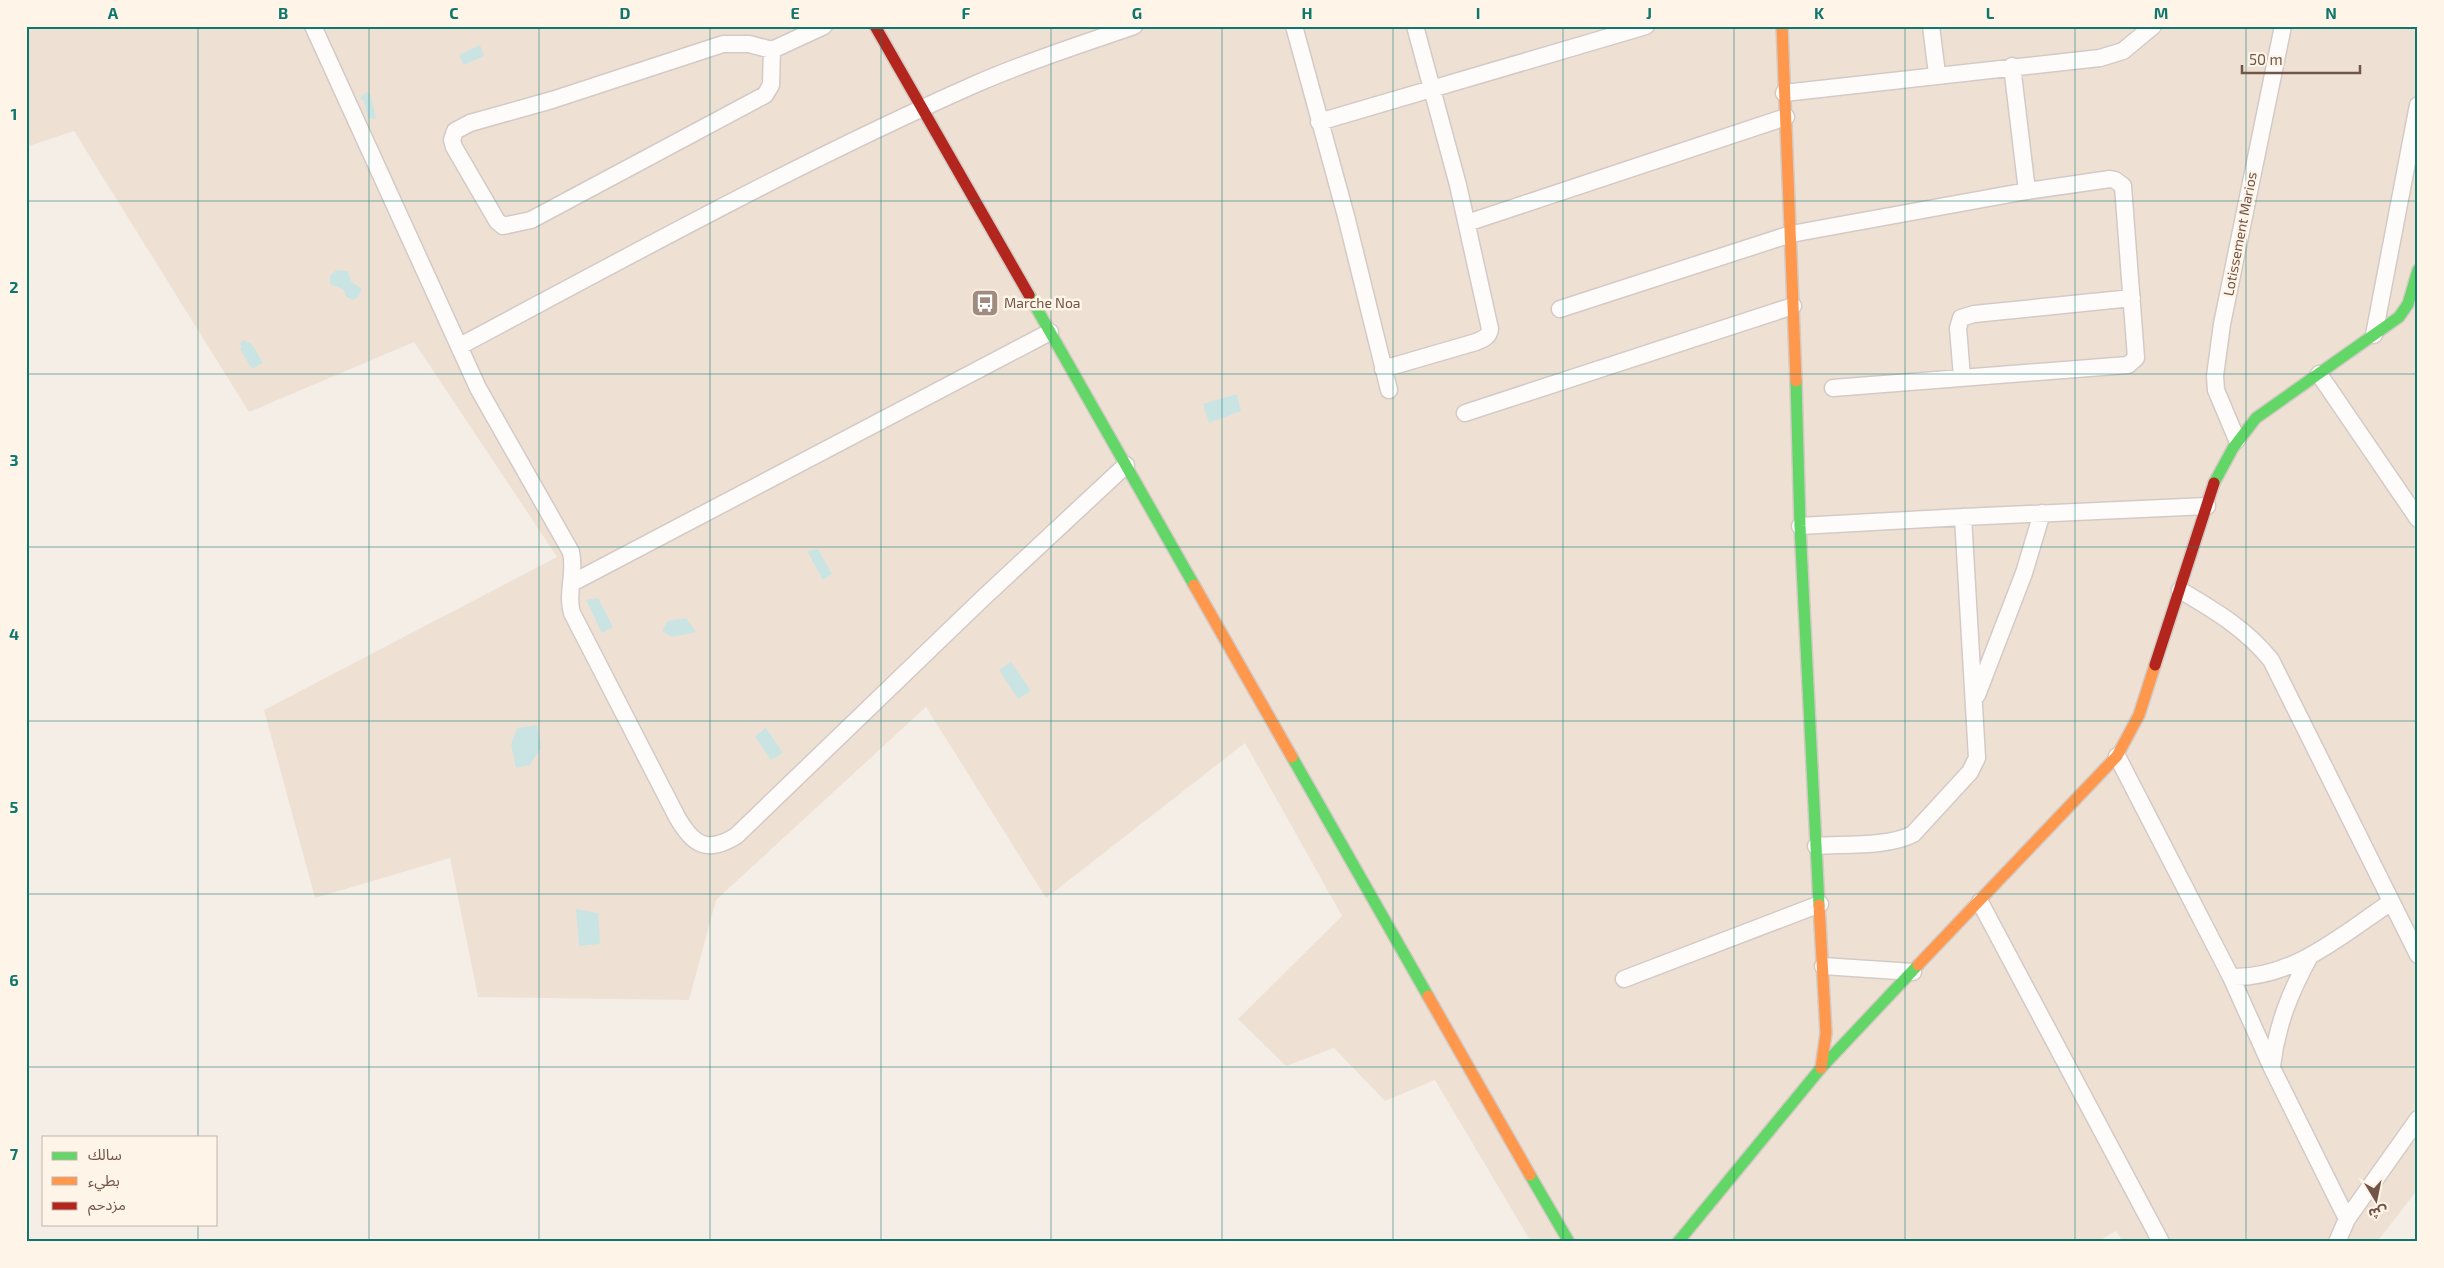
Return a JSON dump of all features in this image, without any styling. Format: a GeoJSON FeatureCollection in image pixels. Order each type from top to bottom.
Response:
{"type":"FeatureCollection","features":[{"type":"Feature","properties":{"kind":"street"},"geometry":{"type":"LineString","coordinates":[[313,26],[478,388],[501,432],[571,552],[574,563],[569,598],[572,613],[677,817],[687,833],[700,844],[722,845],[736,836],[974,606],[1126,465]]}},
{"type":"Feature","properties":{"kind":"street"},"geometry":{"type":"LineString","coordinates":[[772,50],[771,85],[764,95],[556,207],[517,225],[503,226],[497,222],[454,147],[452,140],[455,131],[470,123],[552,100],[723,44],[750,44],[772,50],[824,26]]}},
{"type":"Feature","properties":{"kind":"street"},"geometry":{"type":"LineString","coordinates":[[875,26],[1569,1242]]}},
{"type":"Feature","properties":{"kind":"street"},"geometry":{"type":"LineString","coordinates":[[460,346],[687,226],[923,109],[979,83],[1134,26]]}},
{"type":"Feature","properties":{"kind":"street"},"geometry":{"type":"LineString","coordinates":[[1294,26],[1346,216],[1389,390]]}},
{"type":"Feature","properties":{"kind":"street"},"geometry":{"type":"LineString","coordinates":[[1383,369],[1476,342],[1490,334],[1490,320],[1467,223],[1415,26]]}},
{"type":"Feature","properties":{"kind":"street"},"geometry":{"type":"LineString","coordinates":[[1319,122],[1646,26]]}},
{"type":"Feature","properties":{"kind":"street"},"geometry":{"type":"LineString","coordinates":[[1782,26],[1791,234],[1800,526],[1826,1033],[1821,1068]]}},
{"type":"Feature","properties":{"kind":"street"},"geometry":{"type":"LineString","coordinates":[[1931,26],[1937,74]]}},
{"type":"Feature","properties":{"kind":"street"},"geometry":{"type":"LineString","coordinates":[[1784,93],[2115,55],[2132,45],[2153,26]]}},
{"type":"Feature","properties":{"kind":"street","name":"Lotissement Marios"},"geometry":{"type":"LineString","coordinates":[[2237,440],[2216,390],[2215,376],[2224,315],[2283,26]]}},
{"type":"Feature","properties":{"kind":"street"},"geometry":{"type":"LineString","coordinates":[[2012,66],[2027,190]]}},
{"type":"Feature","properties":{"kind":"street"},"geometry":{"type":"LineString","coordinates":[[2374,335],[2418,105]]}},
{"type":"Feature","properties":{"kind":"street"},"geometry":{"type":"LineString","coordinates":[[1467,223],[1786,117]]}},
{"type":"Feature","properties":{"kind":"street"},"geometry":{"type":"LineString","coordinates":[[1560,309],[1791,234],[2027,190],[2110,179],[2120,182],[2124,192],[2136,358],[2130,364],[1833,388]]}},
{"type":"Feature","properties":{"kind":"street"},"geometry":{"type":"LineString","coordinates":[[1678,1242],[1821,1068],[2117,756],[2139,715],[2207,506],[2224,460],[2237,440],[2256,418],[2413,306],[2418,270]]}},
{"type":"Feature","properties":{"kind":"street"},"geometry":{"type":"LineString","coordinates":[[1962,377],[1958,328],[1960,318],[2132,298]]}},
{"type":"Feature","properties":{"kind":"street"},"geometry":{"type":"LineString","coordinates":[[1465,413],[1793,306]]}},
{"type":"Feature","properties":{"kind":"street"},"geometry":{"type":"LineString","coordinates":[[572,583],[1050,332]]}},
{"type":"Feature","properties":{"kind":"street"},"geometry":{"type":"LineString","coordinates":[[2319,374],[2418,519]]}},
{"type":"Feature","properties":{"kind":"street"},"geometry":{"type":"LineString","coordinates":[[1800,526],[1963,516],[2207,506]]}},
{"type":"Feature","properties":{"kind":"street"},"geometry":{"type":"LineString","coordinates":[[1974,702],[2024,573],[2042,513]]}},
{"type":"Feature","properties":{"kind":"street"},"geometry":{"type":"LineString","coordinates":[[1816,846],[1891,841],[1913,834],[1970,772],[1978,758],[1963,516]]}},
{"type":"Feature","properties":{"kind":"street"},"geometry":{"type":"LineString","coordinates":[[2180,590],[2217,611],[2238,626],[2270,660],[2418,956]]}},
{"type":"Feature","properties":{"kind":"street"},"geometry":{"type":"LineString","coordinates":[[2117,756],[2231,977],[2272,1068],[2347,1218]]}},
{"type":"Feature","properties":{"kind":"street"},"geometry":{"type":"LineString","coordinates":[[1980,902],[2161,1242]]}},
{"type":"Feature","properties":{"kind":"street"},"geometry":{"type":"LineString","coordinates":[[2231,977],[2265,975],[2282,970],[2310,956],[2391,902]]}},
{"type":"Feature","properties":{"kind":"street"},"geometry":{"type":"LineString","coordinates":[[1624,979],[1820,904]]}},
{"type":"Feature","properties":{"kind":"street"},"geometry":{"type":"LineString","coordinates":[[2272,1068],[2276,1038],[2282,1015],[2291,991],[2310,956]]}},
{"type":"Feature","properties":{"kind":"street"},"geometry":{"type":"LineString","coordinates":[[1823,966],[1913,972]]}},
{"type":"Feature","properties":{"kind":"street"},"geometry":{"type":"LineString","coordinates":[[2337,1242],[2347,1218],[2418,1119]]}},
{"type":"Feature","properties":{"kind":"shaded area"},"geometry":{"type":"Polygon","coordinates":[[[26,26],[2418,26],[2418,1189],[2377,1242],[2123,1242],[2116,1231],[2097,1242],[1531,1242],[1435,1080],[1385,1101],[1334,1048],[1286,1066],[1238,1019],[1342,916],[1245,743],[1046,898],[926,707],[716,900],[689,1000],[478,997],[450,858],[315,898],[264,710],[557,557],[414,342],[249,412],[74,131],[26,147],[26,26]]]}},
{"type":"Feature","properties":{"kind":"water"},"geometry":{"type":"Polygon","coordinates":[[[480,45],[484,56],[464,65],[459,55],[480,45]]]}},
{"type":"Feature","properties":{"kind":"water"},"geometry":{"type":"Polygon","coordinates":[[[366,92],[370,94],[376,118],[368,118],[364,101],[360,98],[366,92]]]}},
{"type":"Feature","properties":{"kind":"water"},"geometry":{"type":"Polygon","coordinates":[[[336,270],[348,271],[351,281],[362,289],[358,297],[353,300],[346,297],[344,290],[330,284],[330,276],[336,270]]]}},
{"type":"Feature","properties":{"kind":"water"},"geometry":{"type":"Polygon","coordinates":[[[243,340],[252,344],[263,363],[252,369],[240,349],[242,347],[240,343],[243,340]]]}},
{"type":"Feature","properties":{"kind":"water"},"geometry":{"type":"Polygon","coordinates":[[[1237,394],[1241,411],[1209,423],[1203,404],[1237,394]]]}},
{"type":"Feature","properties":{"kind":"water"},"geometry":{"type":"Polygon","coordinates":[[[818,549],[832,574],[823,580],[807,551],[818,549]]]}},
{"type":"Feature","properties":{"kind":"water"},"geometry":{"type":"Polygon","coordinates":[[[598,598],[613,627],[602,633],[586,600],[598,598]]]}},
{"type":"Feature","properties":{"kind":"water"},"geometry":{"type":"Polygon","coordinates":[[[686,618],[696,632],[672,637],[662,631],[668,621],[686,618]]]}},
{"type":"Feature","properties":{"kind":"water"},"geometry":{"type":"Polygon","coordinates":[[[1011,662],[1031,691],[1018,699],[999,670],[1011,662]]]}},
{"type":"Feature","properties":{"kind":"water"},"geometry":{"type":"Polygon","coordinates":[[[537,725],[541,748],[530,765],[516,768],[511,744],[517,728],[537,725]]]}},
{"type":"Feature","properties":{"kind":"water"},"geometry":{"type":"Polygon","coordinates":[[[766,728],[783,753],[771,760],[755,736],[766,728]]]}},
{"type":"Feature","properties":{"kind":"water"},"geometry":{"type":"Polygon","coordinates":[[[576,909],[598,913],[600,944],[579,946],[576,909]]]}},
{"type":"Feature","properties":{"kind":"traffic: fast"},"geometry":{"type":"LineString","coordinates":[[2214,483],[2233,448],[2256,418],[2399,317],[2408,304],[2418,270]]}},
{"type":"Feature","properties":{"kind":"traffic: fast"},"geometry":{"type":"LineString","coordinates":[[1029,295],[1194,585]]}},
{"type":"Feature","properties":{"kind":"traffic: fast"},"geometry":{"type":"LineString","coordinates":[[1796,381],[1800,526],[1819,905]]}},
{"type":"Feature","properties":{"kind":"traffic: fast"},"geometry":{"type":"LineString","coordinates":[[1292,757],[1428,996]]}},
{"type":"Feature","properties":{"kind":"traffic: fast"},"geometry":{"type":"LineString","coordinates":[[1678,1242],[1821,1068],[1918,965]]}},
{"type":"Feature","properties":{"kind":"traffic: fast"},"geometry":{"type":"LineString","coordinates":[[1530,1175],[1569,1242]]}},
{"type":"Feature","properties":{"kind":"traffic: slow"},"geometry":{"type":"LineString","coordinates":[[1782,26],[1796,381]]}},
{"type":"Feature","properties":{"kind":"traffic: slow"},"geometry":{"type":"LineString","coordinates":[[1194,585],[1292,757]]}},
{"type":"Feature","properties":{"kind":"traffic: slow"},"geometry":{"type":"LineString","coordinates":[[1918,965],[2117,756],[2139,715],[2155,665]]}},
{"type":"Feature","properties":{"kind":"traffic: slow"},"geometry":{"type":"LineString","coordinates":[[1819,905],[1826,1033],[1821,1068]]}},
{"type":"Feature","properties":{"kind":"traffic: slow"},"geometry":{"type":"LineString","coordinates":[[1428,996],[1530,1175]]}},
{"type":"Feature","properties":{"kind":"traffic: jam"},"geometry":{"type":"LineString","coordinates":[[875,26],[1029,295]]}},
{"type":"Feature","properties":{"kind":"traffic: jam"},"geometry":{"type":"LineString","coordinates":[[2155,665],[2214,483]]}},
{"type":"Feature","properties":{"kind":"place","name":"Marche Noa"},"geometry":{"type":"Point","coordinates":[985,303]}}]}
